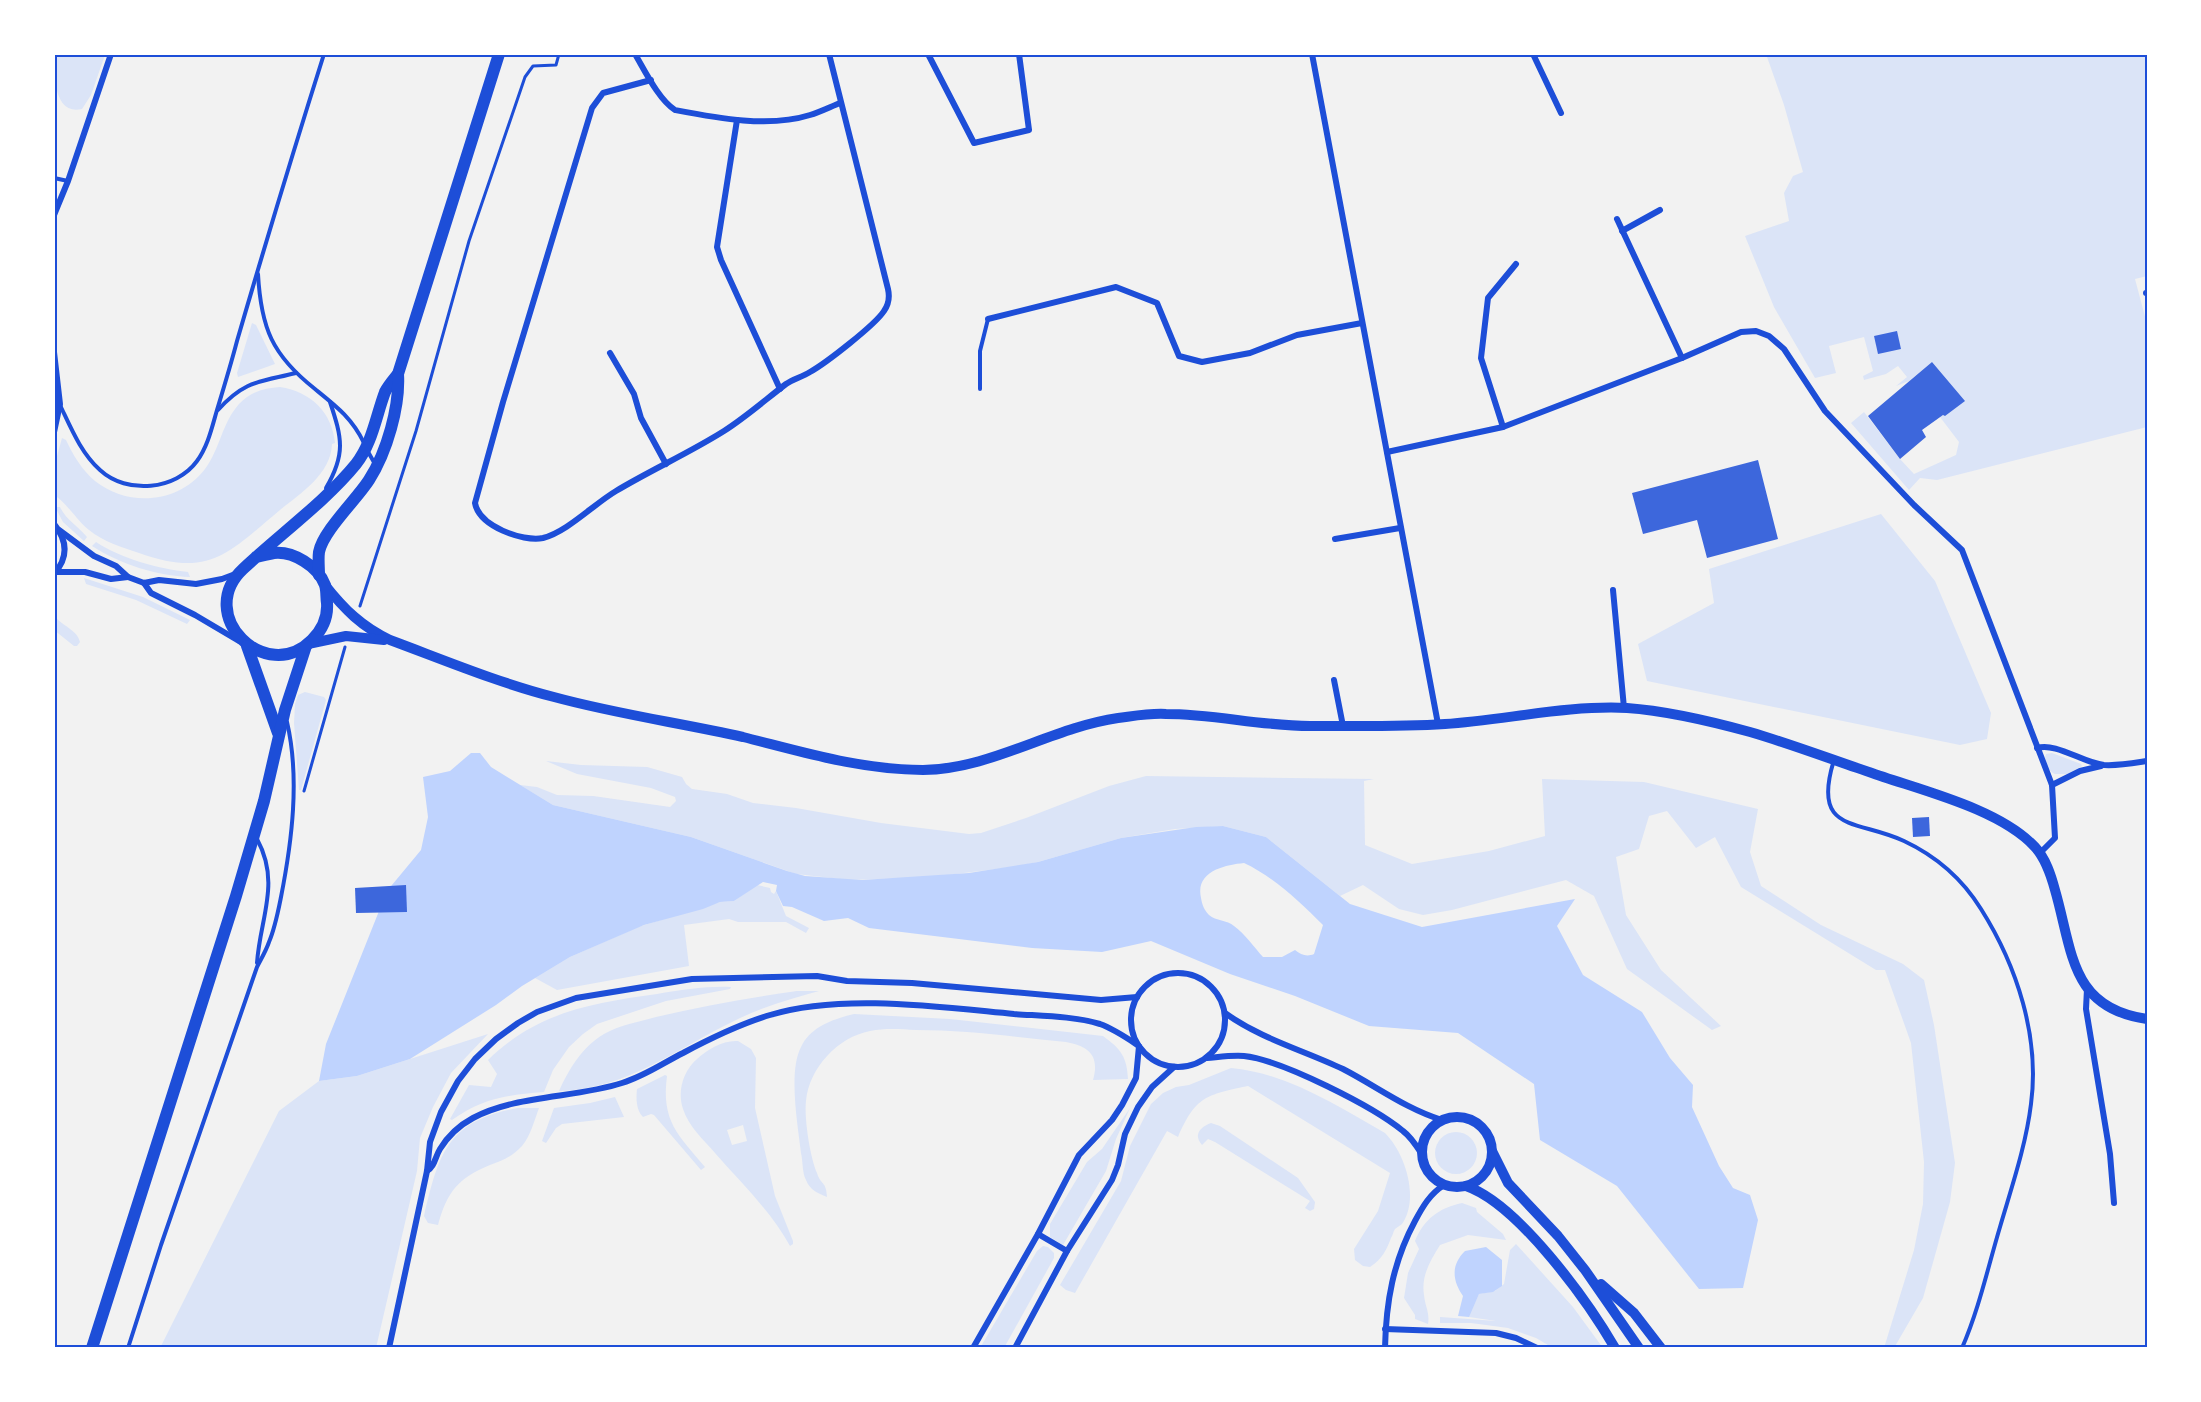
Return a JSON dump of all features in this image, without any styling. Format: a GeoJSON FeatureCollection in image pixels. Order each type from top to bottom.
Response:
{"type":"FeatureCollection","features":[{"type":"Feature","properties":{"kind":"main road"},"geometry":{"type":"LineString","coordinates":[[278,733],[248,646],[227,619],[227,591],[240,572],[357,463],[366,447],[386,390],[398,374],[499,54]]}},
{"type":"Feature","properties":{"kind":"main road"},"geometry":{"type":"LineString","coordinates":[[248,646],[270,655],[287,655],[307,645],[318,634],[328,610],[319,552],[326,536],[356,498],[376,466],[399,395],[398,374]]}},
{"type":"Feature","properties":{"kind":"main road"},"geometry":{"type":"LineString","coordinates":[[256,557],[275,553],[291,555],[307,563],[322,580]]}},
{"type":"Feature","properties":{"kind":"main road"},"geometry":{"type":"LineString","coordinates":[[92,1348],[254,834],[264,801],[278,733],[307,645]]}},
{"type":"Feature","properties":{"kind":"street"},"geometry":{"type":"LineString","coordinates":[[54,215],[68,181],[111,54]]}},
{"type":"Feature","properties":{"kind":"street"},"geometry":{"type":"LineString","coordinates":[[635,54],[651,80],[675,111],[737,120],[764,120],[807,116],[840,103]]}},
{"type":"Feature","properties":{"kind":"street"},"geometry":{"type":"LineString","coordinates":[[651,80],[603,93],[592,108],[475,496],[476,508],[484,519],[515,536],[529,539],[545,537],[562,529],[606,497],[749,415],[791,380],[812,371],[871,325],[884,311],[889,300],[888,290],[829,54]]}},
{"type":"Feature","properties":{"kind":"street"},"geometry":{"type":"LineString","coordinates":[[928,54],[974,143],[1029,130],[1018,54]]}},
{"type":"Feature","properties":{"kind":"street"},"geometry":{"type":"LineString","coordinates":[[1311,54],[1438,724]]}},
{"type":"Feature","properties":{"kind":"street"},"geometry":{"type":"LineString","coordinates":[[1533,54],[1561,113]]}},
{"type":"Feature","properties":{"kind":"street"},"geometry":{"type":"LineString","coordinates":[[737,120],[717,247],[780,389]]}},
{"type":"Feature","properties":{"kind":"street"},"geometry":{"type":"LineString","coordinates":[[1622,231],[1660,210]]}},
{"type":"Feature","properties":{"kind":"street"},"geometry":{"type":"LineString","coordinates":[[1617,219],[1682,358]]}},
{"type":"Feature","properties":{"kind":"street"},"geometry":{"type":"LineString","coordinates":[[1503,427],[1481,358],[1488,298],[1516,264]]}},
{"type":"Feature","properties":{"kind":"street"},"geometry":{"type":"LineString","coordinates":[[988,320],[1116,287],[1157,303],[1179,356],[1202,362],[1250,353],[1297,335],[1362,323]]}},
{"type":"Feature","properties":{"kind":"street"},"geometry":{"type":"LineString","coordinates":[[1387,452],[1503,427],[1682,358],[1745,331],[1762,333],[1781,346],[1826,411],[1914,505],[1962,550],[2052,785],[2055,838],[2040,853]]}},
{"type":"Feature","properties":{"kind":"street"},"geometry":{"type":"LineString","coordinates":[[54,352],[57,394],[60,404],[54,432]]}},
{"type":"Feature","properties":{"kind":"street"},"geometry":{"type":"LineString","coordinates":[[610,353],[634,394],[641,418],[666,464]]}},
{"type":"Feature","properties":{"kind":"street"},"geometry":{"type":"LineString","coordinates":[[55,573],[62,565],[66,552],[56,525]]}},
{"type":"Feature","properties":{"kind":"street"},"geometry":{"type":"LineString","coordinates":[[56,525],[84,550],[116,566],[128,577],[144,583],[159,580],[196,584],[222,579],[240,572]]}},
{"type":"Feature","properties":{"kind":"street"},"geometry":{"type":"LineString","coordinates":[[1335,539],[1400,528]]}},
{"type":"Feature","properties":{"kind":"street"},"geometry":{"type":"LineString","coordinates":[[55,573],[85,572],[111,579],[128,577]]}},
{"type":"Feature","properties":{"kind":"street"},"geometry":{"type":"LineString","coordinates":[[322,580],[352,617],[374,633],[555,698],[744,738],[846,763],[888,768],[925,770],[961,767],[992,758],[1079,725],[1152,714],[1191,715],[1275,725],[1343,726],[1438,724],[1564,711],[1624,708],[1692,717],[1756,734],[1834,760],[1993,817],[2020,833],[2040,853],[2053,881],[2078,972],[2087,989],[2096,999],[2112,1010],[2147,1019]]}},
{"type":"Feature","properties":{"kind":"street"},"geometry":{"type":"LineString","coordinates":[[144,583],[151,593],[248,646]]}},
{"type":"Feature","properties":{"kind":"street"},"geometry":{"type":"LineString","coordinates":[[1613,590],[1624,708]]}},
{"type":"Feature","properties":{"kind":"street"},"geometry":{"type":"LineString","coordinates":[[307,645],[346,636],[390,640]]}},
{"type":"Feature","properties":{"kind":"street"},"geometry":{"type":"LineString","coordinates":[[1334,680],[1343,726]]}},
{"type":"Feature","properties":{"kind":"street"},"geometry":{"type":"LineString","coordinates":[[2037,748],[2048,746],[2075,757],[2105,765]]}},
{"type":"Feature","properties":{"kind":"street"},"geometry":{"type":"LineString","coordinates":[[2052,785],[2080,771],[2105,765],[2147,761]]}},
{"type":"Feature","properties":{"kind":"street"},"geometry":{"type":"LineString","coordinates":[[427,1171],[432,1167],[438,1153],[450,1136],[467,1121],[483,1113],[528,1101],[597,1090],[629,1081],[748,1022],[793,1009],[844,1004],[884,1004],[1077,1020],[1104,1026],[1139,1046],[1154,1061],[1174,1067],[1196,1064],[1206,1059],[1215,1050],[1222,1039],[1225,1026],[1225,1013],[1221,998],[1203,980],[1192,975],[1167,974],[1155,979],[1137,997],[1132,1009],[1131,1022],[1133,1035],[1139,1046],[1136,1078],[1112,1120],[1079,1155],[1038,1234],[973,1348]]}},
{"type":"Feature","properties":{"kind":"street"},"geometry":{"type":"LineString","coordinates":[[389,1348],[427,1171],[430,1142],[441,1112],[458,1081],[475,1059],[496,1039],[537,1012],[576,998],[692,979],[817,976],[847,981],[912,983],[1101,1000],[1137,997]]}},
{"type":"Feature","properties":{"kind":"street"},"geometry":{"type":"LineString","coordinates":[[2087,989],[2086,1009],[2110,1154],[2114,1203]]}},
{"type":"Feature","properties":{"kind":"street"},"geometry":{"type":"LineString","coordinates":[[1225,1013],[1254,1032],[1322,1060],[1371,1084],[1406,1105],[1442,1120]]}},
{"type":"Feature","properties":{"kind":"street"},"geometry":{"type":"LineString","coordinates":[[1206,1059],[1243,1056],[1289,1070],[1335,1091],[1384,1118],[1408,1135],[1421,1153],[1428,1172],[1444,1185],[1466,1186],[1489,1197],[1522,1226],[1583,1300],[1615,1348]]}},
{"type":"Feature","properties":{"kind":"street"},"geometry":{"type":"LineString","coordinates":[[1015,1348],[1067,1251],[1112,1180],[1125,1134],[1138,1107],[1152,1087],[1174,1067]]}},
{"type":"Feature","properties":{"kind":"street"},"geometry":{"type":"LineString","coordinates":[[1421,1153],[1429,1130],[1442,1120],[1457,1117],[1478,1124],[1488,1136],[1492,1151],[1508,1184],[1535,1210],[1585,1270],[1639,1348]]}},
{"type":"Feature","properties":{"kind":"street"},"geometry":{"type":"LineString","coordinates":[[1466,1186],[1483,1174],[1491,1159],[1492,1151]]}},
{"type":"Feature","properties":{"kind":"street"},"geometry":{"type":"LineString","coordinates":[[1385,1348],[1389,1287],[1402,1247],[1433,1192],[1444,1185]]}},
{"type":"Feature","properties":{"kind":"street"},"geometry":{"type":"LineString","coordinates":[[1038,1234],[1067,1251]]}},
{"type":"Feature","properties":{"kind":"street"},"geometry":{"type":"LineString","coordinates":[[1585,1270],[1634,1313],[1660,1348]]}},
{"type":"Feature","properties":{"kind":"street"},"geometry":{"type":"LineString","coordinates":[[1385,1329],[1497,1333],[1516,1338],[1537,1348]]}},
{"type":"Feature","properties":{"kind":"lane"},"geometry":{"type":"LineString","coordinates":[[60,404],[78,442],[99,470],[117,480],[153,486],[172,481],[191,468],[204,450],[216,413],[324,54]]}},
{"type":"Feature","properties":{"kind":"lane"},"geometry":{"type":"LineString","coordinates":[[54,178],[68,181]]}},
{"type":"Feature","properties":{"kind":"lane"},"geometry":{"type":"LineString","coordinates":[[258,270],[260,304],[265,327],[276,348],[296,373],[351,420],[376,466]]}},
{"type":"Feature","properties":{"kind":"lane"},"geometry":{"type":"LineString","coordinates":[[980,389],[981,351],[988,320]]}},
{"type":"Feature","properties":{"kind":"lane"},"geometry":{"type":"LineString","coordinates":[[216,413],[230,397],[248,384],[296,373]]}},
{"type":"Feature","properties":{"kind":"lane"},"geometry":{"type":"LineString","coordinates":[[324,496],[342,449],[330,401]]}},
{"type":"Feature","properties":{"kind":"lane"},"geometry":{"type":"LineString","coordinates":[[128,1348],[257,967],[274,927],[284,883],[290,837],[292,759],[285,710]]}},
{"type":"Feature","properties":{"kind":"lane"},"geometry":{"type":"LineString","coordinates":[[1834,760],[1827,784],[1827,797],[1833,811],[1847,824],[1907,842],[1942,865],[1962,883],[1981,909],[2004,952],[2028,1023],[2032,1070],[2030,1114],[1980,1297],[1962,1348]]}},
{"type":"Feature","properties":{"kind":"lane"},"geometry":{"type":"LineString","coordinates":[[254,834],[264,852],[270,883],[268,903],[258,944],[257,967]]}},
{"type":"Feature","properties":{"kind":"path"},"geometry":{"type":"LineString","coordinates":[[352,617],[361,604],[393,505],[442,342],[469,241],[525,78],[533,66],[556,64],[559,54]]}},
{"type":"Feature","properties":{"kind":"path"},"geometry":{"type":"LineString","coordinates":[[303,795],[344,656],[346,636]]}},
{"type":"Feature","properties":{"kind":"shaded area"},"geometry":{"type":"Polygon","coordinates":[[[54,54],[105,55],[91,95],[82,109],[65,106],[60,99],[55,81],[54,54]]]}},
{"type":"Feature","properties":{"kind":"shaded area"},"geometry":{"type":"Polygon","coordinates":[[[1766,54],[2147,54],[2147,276],[2135,279],[2147,324],[2147,427],[1937,480],[1920,478],[1909,490],[1851,423],[1864,412],[1914,474],[1956,455],[1959,442],[1940,417],[1945,416],[1964,400],[1932,362],[1909,381],[1896,386],[1907,377],[1898,366],[1886,374],[1864,380],[1863,376],[1873,371],[1864,337],[1829,346],[1836,373],[1815,378],[1774,307],[1745,236],[1789,221],[1784,193],[1793,176],[1803,172],[1784,105],[1766,54]]]}},
{"type":"Feature","properties":{"kind":"shaded area"},"geometry":{"type":"Polygon","coordinates":[[[252,323],[256,325],[275,364],[238,377],[237,373],[252,323]]]}},
{"type":"Feature","properties":{"kind":"shaded area"},"geometry":{"type":"Polygon","coordinates":[[[280,387],[301,394],[318,405],[330,422],[335,443],[332,444],[326,465],[314,482],[231,550],[201,562],[184,563],[139,553],[101,538],[89,530],[62,501],[54,496],[57,456],[62,438],[66,440],[86,472],[108,490],[138,498],[153,498],[182,489],[205,469],[233,411],[239,404],[258,391],[280,387]]]}},
{"type":"Feature","properties":{"kind":"shaded area"},"geometry":{"type":"Polygon","coordinates":[[[55,507],[60,507],[65,516],[87,537],[84,541],[63,522],[55,507]]]}},
{"type":"Feature","properties":{"kind":"shaded area"},"geometry":{"type":"Polygon","coordinates":[[[1881,514],[1935,581],[1991,713],[1987,739],[1960,745],[1647,681],[1638,644],[1714,603],[1709,569],[1881,514]]]}},
{"type":"Feature","properties":{"kind":"shaded area"},"geometry":{"type":"Polygon","coordinates":[[[96,542],[140,562],[188,572],[190,577],[165,574],[127,563],[92,546],[96,542]]]}},
{"type":"Feature","properties":{"kind":"shaded area"},"geometry":{"type":"Polygon","coordinates":[[[84,578],[143,597],[190,620],[187,624],[136,600],[86,584],[84,578]]]}},
{"type":"Feature","properties":{"kind":"shaded area"},"geometry":{"type":"Polygon","coordinates":[[[54,615],[76,634],[80,642],[77,646],[54,630],[54,615]]]}},
{"type":"Feature","properties":{"kind":"shaded area"},"geometry":{"type":"Polygon","coordinates":[[[305,692],[324,697],[326,700],[301,790],[299,790],[294,723],[295,704],[298,695],[305,692]]]}},
{"type":"Feature","properties":{"kind":"shaded area"},"geometry":{"type":"Polygon","coordinates":[[[2052,753],[2082,766],[2067,774],[2052,773],[2045,760],[2046,754],[2052,753]]]}},
{"type":"Feature","properties":{"kind":"shaded area"},"geometry":{"type":"Polygon","coordinates":[[[546,761],[581,765],[647,767],[682,777],[692,789],[727,794],[753,803],[969,834],[981,833],[1109,786],[1146,776],[1374,779],[1364,781],[1365,845],[1412,864],[1489,851],[1545,836],[1542,779],[1644,782],[1758,809],[1750,852],[1761,886],[1821,925],[1903,964],[1924,980],[1934,1025],[1955,1163],[1950,1202],[1923,1298],[1894,1348],[1884,1348],[1914,1250],[1923,1204],[1924,1162],[1911,1043],[1885,970],[1876,970],[1741,887],[1715,837],[1696,848],[1667,811],[1649,816],[1639,849],[1616,857],[1626,915],[1661,970],[1721,1026],[1712,1030],[1627,969],[1594,896],[1566,880],[1452,910],[1423,915],[1399,909],[1363,885],[1340,896],[1266,837],[1223,826],[1175,829],[1121,838],[1038,862],[932,877],[849,880],[796,874],[691,837],[553,805],[520,785],[537,787],[557,795],[593,796],[670,807],[676,801],[675,797],[651,788],[577,774],[546,761]]]}},
{"type":"Feature","properties":{"kind":"shaded area"},"geometry":{"type":"Polygon","coordinates":[[[757,885],[770,888],[774,894],[776,891],[786,916],[809,928],[806,933],[786,922],[738,922],[729,919],[684,925],[689,966],[557,990],[535,978],[570,957],[638,927],[720,902],[734,901],[757,885]]]}},
{"type":"Feature","properties":{"kind":"shaded area"},"geometry":{"type":"Polygon","coordinates":[[[731,987],[666,1001],[597,1024],[569,1047],[553,1070],[544,1092],[485,1102],[450,1119],[469,1085],[491,1087],[497,1074],[488,1060],[507,1044],[546,1020],[566,1012],[610,1001],[694,989],[731,987]]]}},
{"type":"Feature","properties":{"kind":"shaded area"},"geometry":{"type":"Polygon","coordinates":[[[797,991],[819,991],[746,1015],[630,1075],[584,1089],[559,1091],[572,1067],[589,1045],[616,1028],[691,1009],[797,991]]]}},
{"type":"Feature","properties":{"kind":"shaded area"},"geometry":{"type":"Polygon","coordinates":[[[854,1014],[950,1019],[1103,1036],[1122,1054],[1128,1079],[1093,1080],[1094,1058],[1081,1046],[1066,1042],[935,1030],[887,1029],[858,1034],[836,1047],[827,1056],[819,1066],[808,1089],[806,1117],[808,1137],[814,1166],[826,1188],[827,1197],[812,1189],[804,1174],[796,1114],[795,1070],[801,1047],[811,1034],[831,1021],[854,1014]]]}},
{"type":"Feature","properties":{"kind":"shaded area"},"geometry":{"type":"Polygon","coordinates":[[[488,1034],[451,1073],[420,1138],[417,1171],[376,1348],[160,1348],[279,1111],[319,1081],[357,1076],[488,1034]]]}},
{"type":"Feature","properties":{"kind":"shaded area"},"geometry":{"type":"Polygon","coordinates":[[[738,1041],[751,1049],[756,1058],[755,1108],[775,1196],[793,1241],[790,1246],[765,1209],[689,1122],[681,1102],[682,1082],[692,1064],[711,1049],[738,1041]],[[743,1125],[727,1130],[732,1145],[747,1141],[743,1125]]]}},
{"type":"Feature","properties":{"kind":"shaded area"},"geometry":{"type":"Polygon","coordinates":[[[1231,1068],[1272,1076],[1311,1092],[1385,1133],[1392,1142],[1399,1152],[1408,1176],[1410,1202],[1402,1224],[1395,1229],[1378,1261],[1370,1267],[1363,1266],[1355,1260],[1354,1249],[1378,1211],[1390,1173],[1248,1086],[1212,1095],[1197,1105],[1184,1123],[1178,1137],[1167,1131],[1075,1293],[1066,1290],[1060,1285],[1121,1181],[1130,1146],[1151,1104],[1163,1093],[1176,1087],[1189,1085],[1231,1068]]]}},
{"type":"Feature","properties":{"kind":"shaded area"},"geometry":{"type":"Polygon","coordinates":[[[667,1076],[669,1116],[687,1146],[705,1167],[701,1170],[654,1115],[643,1117],[639,1111],[637,1089],[667,1076]]]}},
{"type":"Feature","properties":{"kind":"shaded area"},"geometry":{"type":"Polygon","coordinates":[[[615,1097],[624,1117],[562,1124],[556,1128],[546,1143],[542,1141],[554,1108],[615,1097]]]}},
{"type":"Feature","properties":{"kind":"shaded area"},"geometry":{"type":"Polygon","coordinates":[[[518,1108],[539,1108],[530,1133],[522,1146],[507,1158],[479,1170],[462,1181],[445,1204],[438,1225],[428,1223],[424,1216],[429,1194],[442,1157],[450,1143],[461,1131],[476,1121],[518,1108]]]}},
{"type":"Feature","properties":{"kind":"shaded area"},"geometry":{"type":"Polygon","coordinates":[[[1130,1108],[1116,1139],[1106,1171],[1063,1245],[1050,1237],[1050,1224],[1087,1162],[1102,1149],[1130,1108]]]}},
{"type":"Feature","properties":{"kind":"shaded area"},"geometry":{"type":"Polygon","coordinates":[[[1211,1123],[1220,1126],[1298,1178],[1315,1202],[1314,1209],[1310,1211],[1305,1208],[1310,1201],[1215,1142],[1208,1139],[1202,1145],[1198,1138],[1199,1132],[1211,1123]]]}},
{"type":"Feature","properties":{"kind":"shaded area"},"geometry":{"type":"Polygon","coordinates":[[[1456,1132],[1464,1133],[1471,1138],[1476,1145],[1476,1161],[1471,1168],[1464,1173],[1456,1174],[1448,1173],[1441,1168],[1436,1161],[1435,1153],[1436,1145],[1441,1138],[1448,1133],[1456,1132]]]}},
{"type":"Feature","properties":{"kind":"shaded area"},"geometry":{"type":"Polygon","coordinates":[[[1462,1203],[1476,1208],[1477,1212],[1503,1234],[1506,1240],[1468,1235],[1440,1245],[1430,1263],[1424,1281],[1428,1324],[1415,1319],[1415,1315],[1404,1298],[1408,1273],[1419,1249],[1415,1241],[1423,1226],[1439,1211],[1462,1203]]]}},
{"type":"Feature","properties":{"kind":"shaded area"},"geometry":{"type":"Polygon","coordinates":[[[1516,1244],[1573,1307],[1603,1348],[1553,1348],[1536,1338],[1508,1328],[1471,1323],[1440,1323],[1440,1317],[1496,1321],[1469,1317],[1469,1314],[1479,1294],[1495,1291],[1504,1284],[1510,1250],[1516,1244]]]}},
{"type":"Feature","properties":{"kind":"shaded area"},"geometry":{"type":"Polygon","coordinates":[[[1043,1246],[1048,1247],[1054,1253],[1054,1258],[1004,1348],[980,1348],[1037,1251],[1043,1246]]]}},
{"type":"Feature","properties":{"kind":"water"},"geometry":{"type":"Polygon","coordinates":[[[471,753],[480,753],[491,767],[553,805],[691,837],[805,876],[862,880],[969,873],[1038,862],[1121,838],[1196,827],[1223,826],[1266,837],[1350,904],[1422,927],[1575,899],[1557,926],[1583,975],[1642,1012],[1670,1058],[1693,1085],[1692,1107],[1719,1166],[1733,1188],[1750,1195],[1758,1220],[1743,1288],[1699,1289],[1617,1186],[1540,1140],[1534,1084],[1458,1033],[1369,1026],[1295,996],[1230,974],[1151,941],[1102,952],[1032,948],[869,928],[848,918],[824,921],[792,907],[783,906],[776,891],[777,885],[763,882],[734,901],[720,902],[644,925],[570,957],[410,1059],[357,1076],[319,1081],[326,1044],[387,891],[421,850],[428,817],[423,777],[450,771],[471,753]],[[1244,863],[1236,864],[1220,868],[1207,876],[1200,889],[1206,911],[1212,917],[1238,929],[1263,957],[1282,957],[1295,950],[1304,955],[1314,954],[1323,925],[1286,891],[1244,863]]]}},
{"type":"Feature","properties":{"kind":"water"},"geometry":{"type":"Polygon","coordinates":[[[1486,1247],[1502,1260],[1502,1286],[1493,1292],[1479,1294],[1469,1317],[1458,1316],[1463,1296],[1455,1278],[1457,1262],[1465,1251],[1486,1247]]]}},
{"type":"Feature","properties":{"kind":"building"},"geometry":{"type":"Polygon","coordinates":[[[1897,331],[1901,349],[1878,354],[1874,336],[1897,331]]]}},
{"type":"Feature","properties":{"kind":"building"},"geometry":{"type":"Polygon","coordinates":[[[1932,362],[1965,401],[1922,430],[1926,437],[1900,459],[1868,416],[1932,362]]]}},
{"type":"Feature","properties":{"kind":"building"},"geometry":{"type":"Polygon","coordinates":[[[1758,460],[1778,539],[1707,558],[1697,520],[1643,534],[1632,493],[1758,460]]]}},
{"type":"Feature","properties":{"kind":"building"},"geometry":{"type":"Polygon","coordinates":[[[1929,817],[1930,836],[1913,837],[1912,818],[1929,817]]]}},
{"type":"Feature","properties":{"kind":"building"},"geometry":{"type":"Polygon","coordinates":[[[406,885],[407,912],[356,913],[355,888],[406,885]]]}}]}
